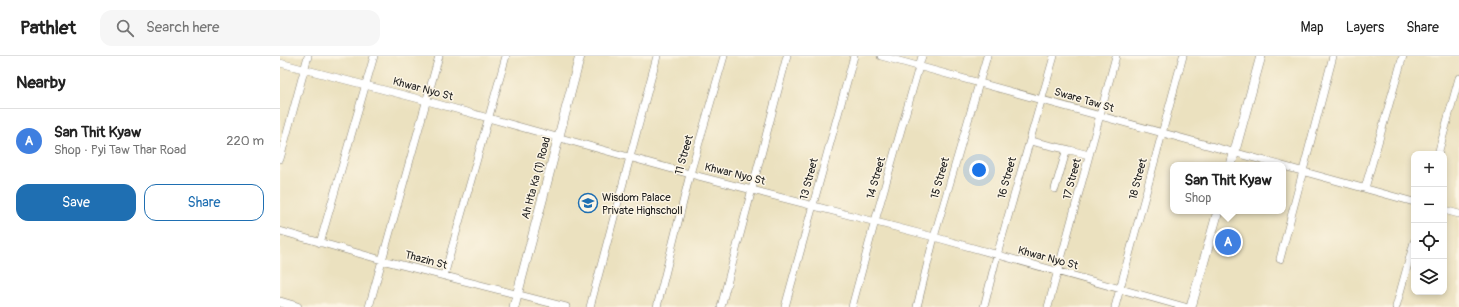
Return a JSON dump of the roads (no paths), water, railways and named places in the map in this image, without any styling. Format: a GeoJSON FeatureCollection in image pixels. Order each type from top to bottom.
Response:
{"type":"FeatureCollection","features":[{"type":"Feature","properties":{"kind":"street"},"geometry":{"type":"LineString","coordinates":[[280,159],[308,56]]}},
{"type":"Feature","properties":{"kind":"street"},"geometry":{"type":"LineString","coordinates":[[320,243],[374,56]]}},
{"type":"Feature","properties":{"kind":"street"},"geometry":{"type":"LineString","coordinates":[[369,307],[439,56]]}},
{"type":"Feature","properties":{"kind":"street"},"geometry":{"type":"LineString","coordinates":[[444,276],[506,56]]}},
{"type":"Feature","properties":{"kind":"street","name":"Ah Hta Ka (1) Road"},"geometry":{"type":"LineString","coordinates":[[514,307],[580,56]]}},
{"type":"Feature","properties":{"kind":"street"},"geometry":{"type":"LineString","coordinates":[[590,307],[657,56]]}},
{"type":"Feature","properties":{"kind":"street","name":"11 Street"},"geometry":{"type":"LineString","coordinates":[[657,307],[690,174],[724,56]]}},
{"type":"Feature","properties":{"kind":"street"},"geometry":{"type":"LineString","coordinates":[[721,307],[787,56]]}},
{"type":"Feature","properties":{"kind":"street","name":"13 Street"},"geometry":{"type":"LineString","coordinates":[[786,307],[854,56]]}},
{"type":"Feature","properties":{"kind":"street","name":"Sware Taw St"},"geometry":{"type":"LineString","coordinates":[[881,56],[1269,162]]}},
{"type":"Feature","properties":{"kind":"street","name":"14 Street"},"geometry":{"type":"LineString","coordinates":[[852,307],[922,56]]}},
{"type":"Feature","properties":{"kind":"street","name":"15 Street"},"geometry":{"type":"LineString","coordinates":[[917,307],[934,237],[987,56]]}},
{"type":"Feature","properties":{"kind":"street","name":"16 Street"},"geometry":{"type":"LineString","coordinates":[[984,307],[1054,56]]}},
{"type":"Feature","properties":{"kind":"street","name":"17 Street"},"geometry":{"type":"LineString","coordinates":[[1048,307],[1116,56]]}},
{"type":"Feature","properties":{"kind":"street","name":"18 Street"},"geometry":{"type":"LineString","coordinates":[[1115,307],[1183,56]]}},
{"type":"Feature","properties":{"kind":"street"},"geometry":{"type":"LineString","coordinates":[[1232,162],[1261,56]]}},
{"type":"Feature","properties":{"kind":"street"},"geometry":{"type":"LineString","coordinates":[[1280,259],[1333,56]]}},
{"type":"Feature","properties":{"kind":"street"},"geometry":{"type":"LineString","coordinates":[[1365,188],[1403,56]]}},
{"type":"Feature","properties":{"kind":"street","name":"Khwar Nyo St"},"geometry":{"type":"LineString","coordinates":[[280,63],[427,101],[690,174],[875,221],[1185,307]]}},
{"type":"Feature","properties":{"kind":"street"},"geometry":{"type":"LineString","coordinates":[[1439,151],[1459,78]]}},
{"type":"Feature","properties":{"kind":"street"},"geometry":{"type":"LineString","coordinates":[[1030,141],[1090,155]]}},
{"type":"Feature","properties":{"kind":"street"},"geometry":{"type":"LineString","coordinates":[[1055,189],[1066,152],[1070,150]]}},
{"type":"Feature","properties":{"kind":"street"},"geometry":{"type":"LineString","coordinates":[[1286,167],[1411,201]]}},
{"type":"Feature","properties":{"kind":"street"},"geometry":{"type":"LineString","coordinates":[[1447,211],[1459,214]]}},
{"type":"Feature","properties":{"kind":"street"},"geometry":{"type":"LineString","coordinates":[[1191,307],[1217,214]]}},
{"type":"Feature","properties":{"kind":"street","name":"Thazin St"},"geometry":{"type":"LineString","coordinates":[[280,232],[382,260],[566,307]]}},
{"type":"Feature","properties":{"kind":"street"},"geometry":{"type":"LineString","coordinates":[[1396,307],[1411,253]]}},
{"type":"Feature","properties":{"kind":"street"},"geometry":{"type":"LineString","coordinates":[[280,302],[297,307]]}},
{"type":"Feature","properties":{"kind":"place","name":"Wisdom Palace Private Highscholl"},"geometry":{"type":"Point","coordinates":[588,203]}},
{"type":"Feature","properties":{"kind":"place","name":"San Thit Kyaw"},"geometry":{"type":"Point","coordinates":[1228,242]}}]}
